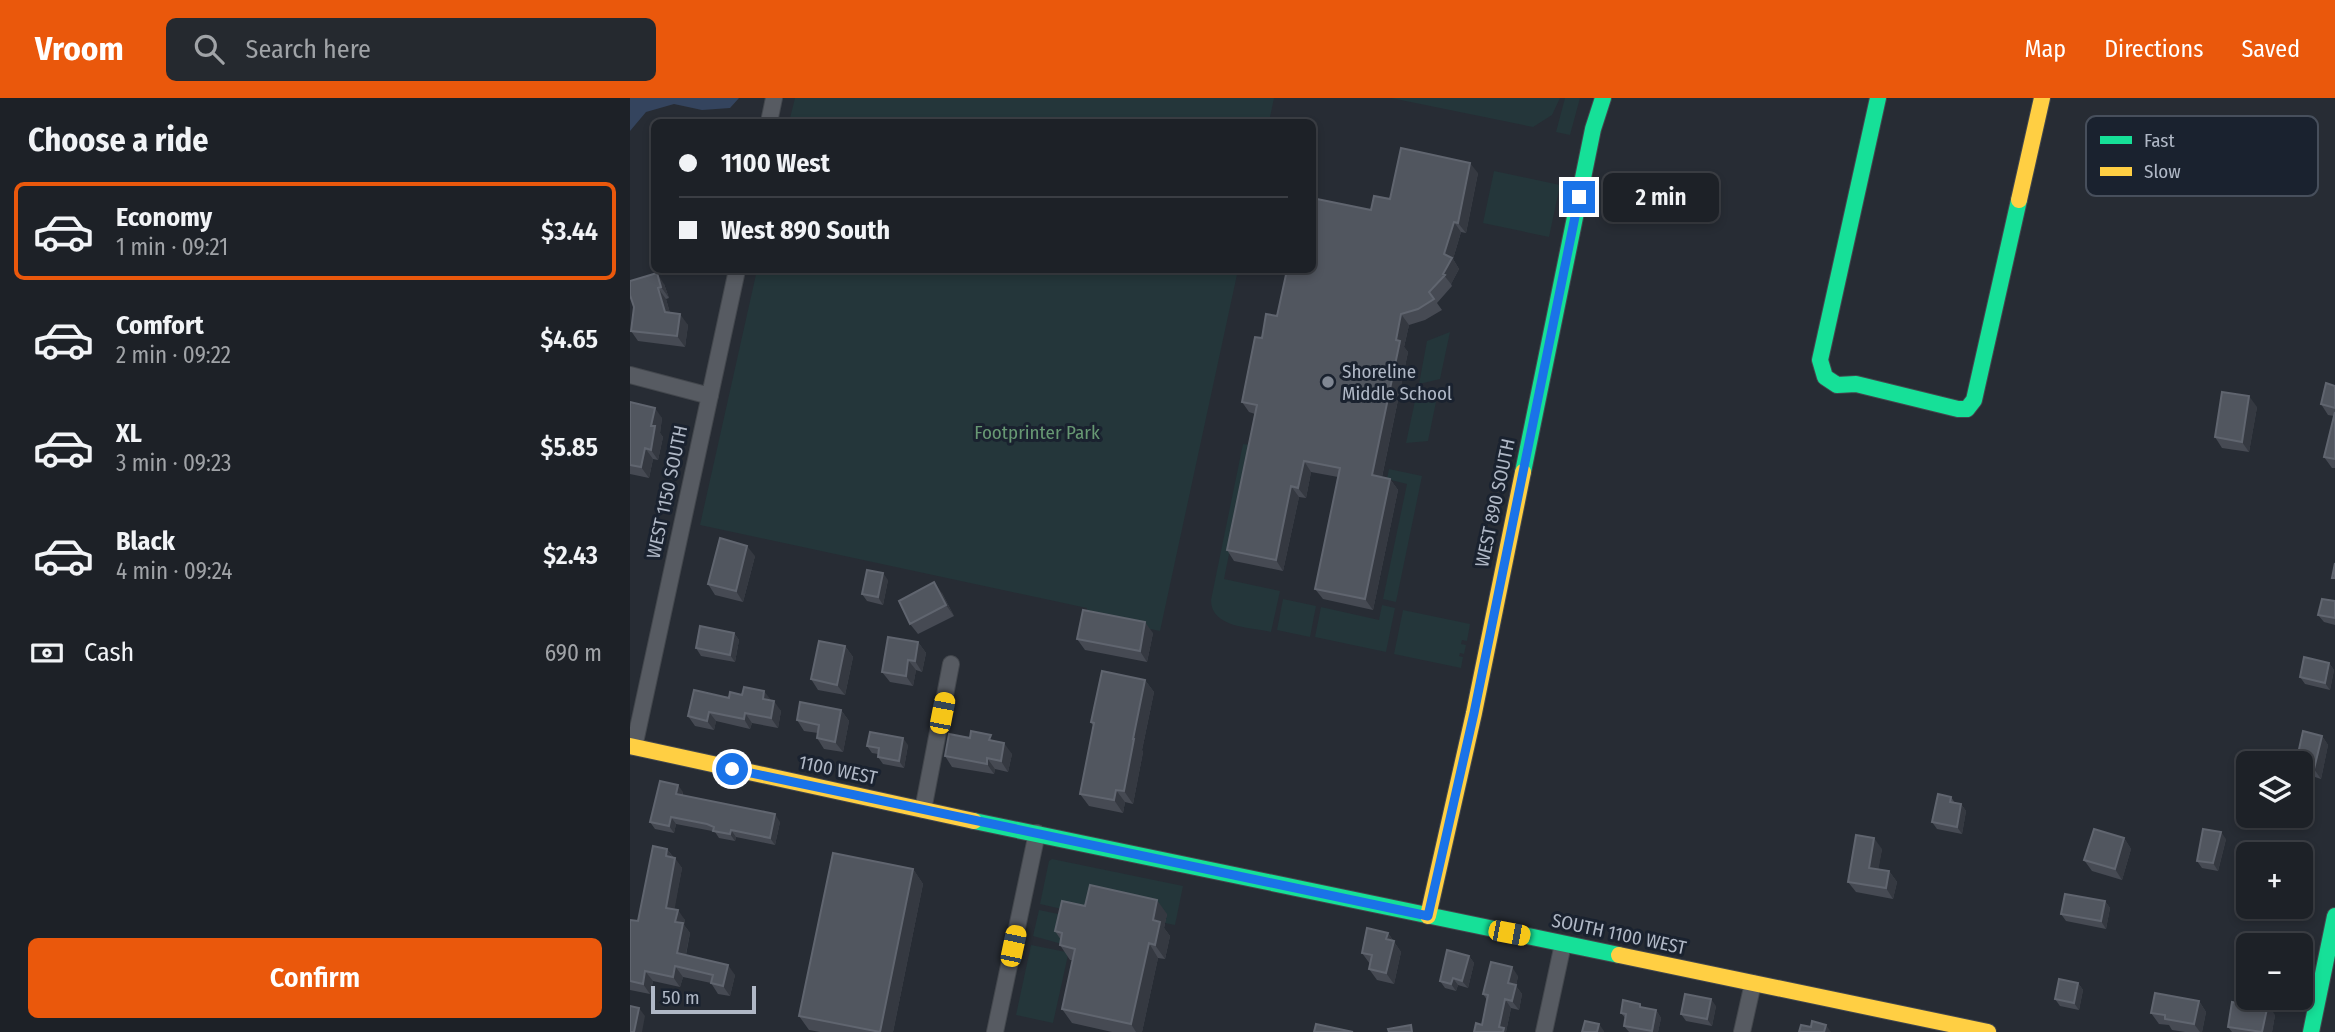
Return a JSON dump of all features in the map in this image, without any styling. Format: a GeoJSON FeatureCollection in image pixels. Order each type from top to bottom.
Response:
{"type":"FeatureCollection","features":[{"type":"Feature","properties":{"kind":"street"},"geometry":{"type":"LineString","coordinates":[[770,119],[774,98]]}},
{"type":"Feature","properties":{"kind":"street","name":"WEST 890 SOUTH"},"geometry":{"type":"LineString","coordinates":[[1428,916],[1474,713],[1593,130],[1603,98]]}},
{"type":"Feature","properties":{"kind":"street"},"geometry":{"type":"LineString","coordinates":[[1878,98],[1820,360],[1825,377],[1837,385],[1856,384],[1967,409],[1974,400],[2042,98]]}},
{"type":"Feature","properties":{"kind":"street","name":"WEST 1150 SOUTH"},"geometry":{"type":"LineString","coordinates":[[630,764],[736,273]]}},
{"type":"Feature","properties":{"kind":"street"},"geometry":{"type":"LineString","coordinates":[[630,376],[710,396]]}},
{"type":"Feature","properties":{"kind":"street"},"geometry":{"type":"LineString","coordinates":[[923,810],[951,664]]}},
{"type":"Feature","properties":{"kind":"street","name":"1100 WEST"},"geometry":{"type":"LineString","coordinates":[[632,747],[1037,833]]}},
{"type":"Feature","properties":{"kind":"street"},"geometry":{"type":"LineString","coordinates":[[995,1032],[1037,833]]}},
{"type":"Feature","properties":{"kind":"street","name":"SOUTH 1100 WEST"},"geometry":{"type":"LineString","coordinates":[[1037,833],[1753,983],[1953,1028],[1988,1032]]}},
{"type":"Feature","properties":{"kind":"street"},"geometry":{"type":"LineString","coordinates":[[2311,1032],[2335,916]]}},
{"type":"Feature","properties":{"kind":"street"},"geometry":{"type":"LineString","coordinates":[[1544,1032],[1563,944]]}},
{"type":"Feature","properties":{"kind":"street"},"geometry":{"type":"LineString","coordinates":[[1742,1032],[1753,983]]}},
{"type":"Feature","properties":{"kind":"green space"},"geometry":{"type":"Polygon","coordinates":[[[795,98],[1274,98],[1270,119],[790,119],[795,98]]]}},
{"type":"Feature","properties":{"kind":"green space"},"geometry":{"type":"Polygon","coordinates":[[[1391,98],[1560,98],[1552,115],[1533,127],[1391,98]]]}},
{"type":"Feature","properties":{"kind":"green space"},"geometry":{"type":"Polygon","coordinates":[[[1565,98],[1580,98],[1570,135],[1556,132],[1565,98]]]}},
{"type":"Feature","properties":{"kind":"green space"},"geometry":{"type":"Polygon","coordinates":[[[1494,171],[1560,185],[1549,237],[1483,223],[1494,171]]]}},
{"type":"Feature","properties":{"kind":"green space","name":"Footprinter Park"},"geometry":{"type":"Polygon","coordinates":[[[756,273],[1237,273],[1160,631],[1087,616],[1087,608],[700,525],[756,273]]]}},
{"type":"Feature","properties":{"kind":"green space"},"geometry":{"type":"Polygon","coordinates":[[[1450,332],[1440,379],[1419,384],[1427,341],[1450,332]]]}},
{"type":"Feature","properties":{"kind":"green space"},"geometry":{"type":"Polygon","coordinates":[[[1437,397],[1428,441],[1406,443],[1415,401],[1437,397]]]}},
{"type":"Feature","properties":{"kind":"green space"},"geometry":{"type":"Polygon","coordinates":[[[1243,444],[1251,445],[1224,579],[1280,591],[1271,632],[1224,621],[1217,616],[1211,600],[1243,444]]]}},
{"type":"Feature","properties":{"kind":"green space"},"geometry":{"type":"Polygon","coordinates":[[[1389,469],[1422,476],[1396,602],[1383,599],[1407,484],[1387,479],[1389,469]]]}},
{"type":"Feature","properties":{"kind":"green space"},"geometry":{"type":"Polygon","coordinates":[[[1283,599],[1316,606],[1310,637],[1277,630],[1283,599]]]}},
{"type":"Feature","properties":{"kind":"green space"},"geometry":{"type":"Polygon","coordinates":[[[1382,605],[1395,608],[1386,652],[1315,637],[1321,607],[1379,620],[1382,605]]]}},
{"type":"Feature","properties":{"kind":"green space"},"geometry":{"type":"Polygon","coordinates":[[[1403,610],[1470,624],[1467,641],[1462,640],[1461,644],[1466,645],[1464,654],[1460,653],[1459,656],[1463,657],[1461,668],[1394,654],[1403,610]]]}},
{"type":"Feature","properties":{"kind":"green space"},"geometry":{"type":"Polygon","coordinates":[[[1052,859],[1183,886],[1175,925],[1165,923],[1167,915],[1092,916],[1040,904],[1049,861],[1052,859]]]}},
{"type":"Feature","properties":{"kind":"green space"},"geometry":{"type":"Polygon","coordinates":[[[1039,910],[1068,916],[1062,944],[1033,936],[1039,910]]]}},
{"type":"Feature","properties":{"kind":"green space"},"geometry":{"type":"Polygon","coordinates":[[[1031,945],[1066,952],[1068,955],[1053,1023],[1016,1015],[1031,945]]]}},
{"type":"Feature","properties":{"kind":"water"},"geometry":{"type":"Polygon","coordinates":[[[630,98],[739,98],[730,108],[702,110],[674,104],[646,112],[630,131],[630,98]]]}},
{"type":"Feature","properties":{"kind":"building","name":"Shoreline Middle School"},"geometry":{"type":"Polygon","coordinates":[[[1401,148],[1470,163],[1458,223],[1454,222],[1444,254],[1452,258],[1443,274],[1445,275],[1429,292],[1434,299],[1418,309],[1401,314],[1396,340],[1400,341],[1372,475],[1390,479],[1365,599],[1315,589],[1340,468],[1304,461],[1298,488],[1291,486],[1276,560],[1227,550],[1257,405],[1242,402],[1255,337],[1262,338],[1266,314],[1277,316],[1286,273],[1316,273],[1316,199],[1371,210],[1374,196],[1390,199],[1401,148]]]}},
{"type":"Feature","properties":{"kind":"building"},"geometry":{"type":"Polygon","coordinates":[[[657,273],[665,312],[680,314],[677,336],[631,331],[634,307],[630,295],[630,281],[657,273]]]}},
{"type":"Feature","properties":{"kind":"building"},"geometry":{"type":"Polygon","coordinates":[[[2326,383],[2335,386],[2335,408],[2321,404],[2326,383]]]}},
{"type":"Feature","properties":{"kind":"building"},"geometry":{"type":"Polygon","coordinates":[[[2222,392],[2249,396],[2242,442],[2215,437],[2222,392]]]}},
{"type":"Feature","properties":{"kind":"building"},"geometry":{"type":"Polygon","coordinates":[[[630,402],[655,408],[651,426],[655,426],[651,450],[645,448],[641,467],[630,465],[630,402]]]}},
{"type":"Feature","properties":{"kind":"building"},"geometry":{"type":"Polygon","coordinates":[[[2335,412],[2335,459],[2324,457],[2335,412]]]}},
{"type":"Feature","properties":{"kind":"building"},"geometry":{"type":"Polygon","coordinates":[[[720,538],[747,546],[736,591],[708,584],[720,538]]]}},
{"type":"Feature","properties":{"kind":"building"},"geometry":{"type":"Polygon","coordinates":[[[867,570],[883,573],[878,597],[862,594],[867,570]]]}},
{"type":"Feature","properties":{"kind":"building"},"geometry":{"type":"Polygon","coordinates":[[[934,582],[946,605],[910,624],[899,601],[934,582]]]}},
{"type":"Feature","properties":{"kind":"building"},"geometry":{"type":"Polygon","coordinates":[[[2322,599],[2335,601],[2335,618],[2318,615],[2322,599]]]}},
{"type":"Feature","properties":{"kind":"building"},"geometry":{"type":"Polygon","coordinates":[[[1083,610],[1145,622],[1140,651],[1077,639],[1083,610]]]}},
{"type":"Feature","properties":{"kind":"building"},"geometry":{"type":"Polygon","coordinates":[[[700,626],[734,633],[730,655],[696,648],[700,626]]]}},
{"type":"Feature","properties":{"kind":"building"},"geometry":{"type":"Polygon","coordinates":[[[888,637],[918,642],[915,661],[908,660],[906,676],[882,672],[888,637]]]}},
{"type":"Feature","properties":{"kind":"building"},"geometry":{"type":"Polygon","coordinates":[[[819,641],[845,646],[837,685],[811,679],[819,641]]]}},
{"type":"Feature","properties":{"kind":"building"},"geometry":{"type":"Polygon","coordinates":[[[2304,657],[2329,663],[2325,683],[2300,677],[2304,657]]]}},
{"type":"Feature","properties":{"kind":"building"},"geometry":{"type":"Polygon","coordinates":[[[1102,671],[1145,680],[1124,791],[1116,790],[1114,800],[1080,794],[1102,671]]]}},
{"type":"Feature","properties":{"kind":"building"},"geometry":{"type":"Polygon","coordinates":[[[744,687],[764,691],[763,699],[774,701],[771,718],[745,713],[744,719],[709,712],[707,721],[688,716],[694,690],[729,698],[730,692],[742,695],[744,687]]]}},
{"type":"Feature","properties":{"kind":"building"},"geometry":{"type":"Polygon","coordinates":[[[800,702],[841,710],[835,742],[817,738],[819,725],[797,720],[800,702]]]}},
{"type":"Feature","properties":{"kind":"building"},"geometry":{"type":"Polygon","coordinates":[[[971,731],[991,735],[989,740],[1004,743],[1001,761],[987,758],[987,764],[945,756],[949,734],[970,738],[971,731]]]}},
{"type":"Feature","properties":{"kind":"building"},"geometry":{"type":"Polygon","coordinates":[[[2303,731],[2322,736],[2314,769],[2313,751],[2299,751],[2303,731]]]}},
{"type":"Feature","properties":{"kind":"building"},"geometry":{"type":"Polygon","coordinates":[[[870,732],[903,738],[899,761],[878,757],[879,748],[867,746],[870,732]]]}},
{"type":"Feature","properties":{"kind":"building"},"geometry":{"type":"Polygon","coordinates":[[[660,781],[678,785],[676,794],[775,814],[770,838],[731,830],[730,834],[713,831],[714,827],[707,824],[671,817],[669,826],[650,822],[660,781]]]}},
{"type":"Feature","properties":{"kind":"building"},"geometry":{"type":"Polygon","coordinates":[[[1938,794],[1951,797],[1950,802],[1961,804],[1957,827],[1932,822],[1938,794]]]}},
{"type":"Feature","properties":{"kind":"building"},"geometry":{"type":"Polygon","coordinates":[[[2094,829],[2124,838],[2115,869],[2084,860],[2094,829]]]}},
{"type":"Feature","properties":{"kind":"building"},"geometry":{"type":"Polygon","coordinates":[[[2203,829],[2221,832],[2213,863],[2197,861],[2203,829]]]}},
{"type":"Feature","properties":{"kind":"building"},"geometry":{"type":"Polygon","coordinates":[[[1856,835],[1874,838],[1869,868],[1889,871],[1886,888],[1848,882],[1856,835]]]}},
{"type":"Feature","properties":{"kind":"building"},"geometry":{"type":"Polygon","coordinates":[[[653,846],[667,849],[666,856],[675,858],[666,908],[678,910],[675,922],[683,923],[677,953],[728,965],[723,986],[711,983],[713,975],[675,966],[673,977],[645,971],[643,984],[630,981],[630,920],[638,921],[653,846]]]}},
{"type":"Feature","properties":{"kind":"building"},"geometry":{"type":"Polygon","coordinates":[[[833,853],[913,869],[880,1032],[799,1016],[833,853]]]}},
{"type":"Feature","properties":{"kind":"building"},"geometry":{"type":"Polygon","coordinates":[[[1090,885],[1157,900],[1153,920],[1160,922],[1155,945],[1149,943],[1131,1024],[1062,1009],[1075,949],[1060,945],[1062,933],[1055,931],[1062,901],[1085,906],[1090,885]]]}},
{"type":"Feature","properties":{"kind":"building"},"geometry":{"type":"Polygon","coordinates":[[[2065,894],[2105,901],[2101,921],[2061,914],[2065,894]]]}},
{"type":"Feature","properties":{"kind":"building"},"geometry":{"type":"Polygon","coordinates":[[[1367,928],[1388,933],[1386,939],[1394,941],[1386,973],[1369,969],[1372,955],[1362,953],[1367,928]]]}},
{"type":"Feature","properties":{"kind":"building"},"geometry":{"type":"Polygon","coordinates":[[[1447,950],[1469,956],[1462,981],[1453,978],[1451,984],[1440,981],[1447,950]]]}},
{"type":"Feature","properties":{"kind":"building"},"geometry":{"type":"Polygon","coordinates":[[[1491,962],[1512,967],[1508,983],[1516,985],[1512,1001],[1505,999],[1499,1027],[1504,1028],[1503,1032],[1474,1032],[1476,1023],[1482,1025],[1488,995],[1483,994],[1491,962]]]}},
{"type":"Feature","properties":{"kind":"building"},"geometry":{"type":"Polygon","coordinates":[[[2059,979],[2078,983],[2074,1003],[2055,999],[2059,979]]]}},
{"type":"Feature","properties":{"kind":"building"},"geometry":{"type":"Polygon","coordinates":[[[2155,993],[2199,1001],[2194,1024],[2165,1019],[2165,1015],[2151,1013],[2155,993]]]}},
{"type":"Feature","properties":{"kind":"building"},"geometry":{"type":"Polygon","coordinates":[[[1685,994],[1711,999],[1707,1019],[1681,1014],[1685,994]]]}},
{"type":"Feature","properties":{"kind":"building"},"geometry":{"type":"Polygon","coordinates":[[[1623,1000],[1656,1010],[1652,1031],[1624,1026],[1626,1014],[1621,1013],[1623,1000]]]}},
{"type":"Feature","properties":{"kind":"building"},"geometry":{"type":"Polygon","coordinates":[[[2232,1002],[2236,1003],[2236,1010],[2267,1010],[2262,1032],[2228,1027],[2232,1002]]]}},
{"type":"Feature","properties":{"kind":"building"},"geometry":{"type":"Polygon","coordinates":[[[630,1006],[639,1008],[634,1032],[630,1032],[630,1006]]]}},
{"type":"Feature","properties":{"kind":"building"},"geometry":{"type":"Polygon","coordinates":[[[1585,1021],[1599,1024],[1597,1032],[1582,1032],[1585,1021]]]}},
{"type":"Feature","properties":{"kind":"building"},"geometry":{"type":"Polygon","coordinates":[[[1812,1021],[1826,1025],[1824,1032],[1799,1032],[1801,1025],[1811,1027],[1812,1021]]]}},
{"type":"Feature","properties":{"kind":"building"},"geometry":{"type":"Polygon","coordinates":[[[1316,1024],[1353,1032],[1314,1032],[1316,1024]]]}},
{"type":"Feature","properties":{"kind":"building"},"geometry":{"type":"Polygon","coordinates":[[[1411,1025],[1412,1032],[1389,1032],[1388,1029],[1411,1025]]]}},
{"type":"Feature","properties":{"kind":"traffic: fast"},"geometry":{"type":"LineString","coordinates":[[1523,472],[1593,129],[1603,98]]}},
{"type":"Feature","properties":{"kind":"traffic: fast"},"geometry":{"type":"LineString","coordinates":[[1878,98],[1820,360],[1825,377],[1837,385],[1856,384],[1967,409],[1974,400],[2019,200]]}},
{"type":"Feature","properties":{"kind":"traffic: fast"},"geometry":{"type":"LineString","coordinates":[[974,821],[1619,955]]}},
{"type":"Feature","properties":{"kind":"traffic: fast"},"geometry":{"type":"LineString","coordinates":[[2311,1032],[2335,916]]}},
{"type":"Feature","properties":{"kind":"traffic: slow"},"geometry":{"type":"LineString","coordinates":[[2019,200],[2042,98]]}},
{"type":"Feature","properties":{"kind":"traffic: slow"},"geometry":{"type":"LineString","coordinates":[[1428,916],[1474,713],[1523,472]]}},
{"type":"Feature","properties":{"kind":"traffic: slow"},"geometry":{"type":"LineString","coordinates":[[630,746],[974,821]]}},
{"type":"Feature","properties":{"kind":"traffic: slow"},"geometry":{"type":"LineString","coordinates":[[1619,955],[1988,1032]]}},
{"type":"Feature","properties":{"kind":"place","name":"Shoreline Middle School"},"geometry":{"type":"Point","coordinates":[1328,382]}},
{"type":"Feature","properties":{"kind":"route"},"geometry":{"type":"LineString","coordinates":[[732,769],[1428,916],[1474,713],[1579,197]]}}]}
